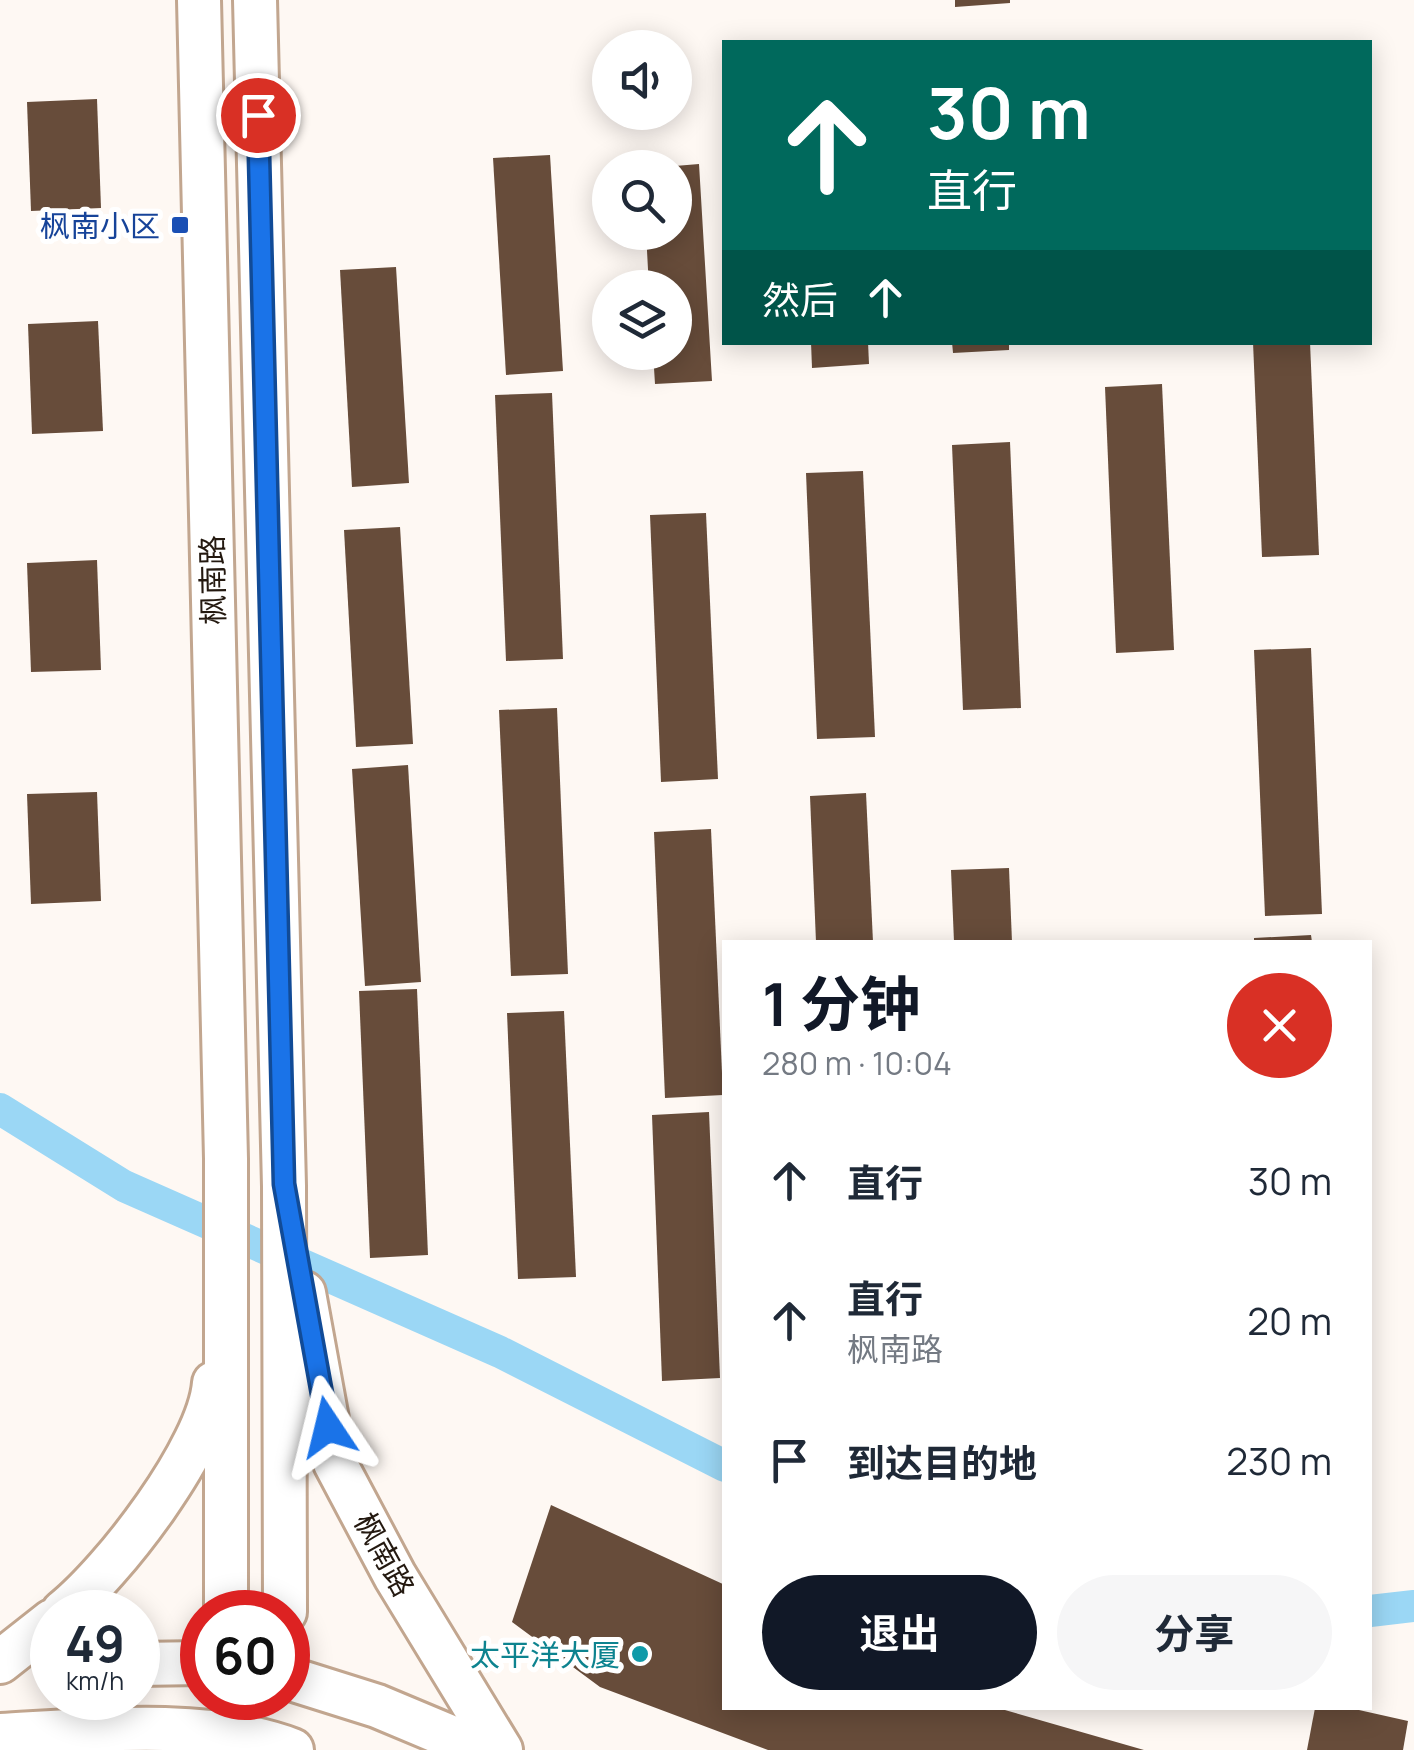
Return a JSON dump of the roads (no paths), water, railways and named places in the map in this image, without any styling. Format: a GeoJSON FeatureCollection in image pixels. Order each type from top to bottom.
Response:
{"type":"FeatureCollection","features":[{"type":"Feature","properties":{"kind":"main road","name":"枫南路"},"geometry":{"type":"LineString","coordinates":[[86,1590],[153,1513],[186,1459],[213,1398],[223,1302],[226,1159],[199,0]]}},
{"type":"Feature","properties":{"kind":"main road","name":"枫南路"},"geometry":{"type":"LineString","coordinates":[[255,0],[284,1185],[285,1590]]}},
{"type":"Feature","properties":{"kind":"main road","name":"枫南路"},"geometry":{"type":"LineString","coordinates":[[226,1159],[226,1590]]}},
{"type":"Feature","properties":{"kind":"main road","name":"枫南路"},"geometry":{"type":"LineString","coordinates":[[284,1185],[335,1463],[395,1576],[502,1750]]}},
{"type":"Feature","properties":{"kind":"main road"},"geometry":{"type":"LineString","coordinates":[[0,1664],[30,1639]]}},
{"type":"Feature","properties":{"kind":"main road"},"geometry":{"type":"LineString","coordinates":[[0,1664],[30,1665]]}},
{"type":"Feature","properties":{"kind":"main road"},"geometry":{"type":"LineString","coordinates":[[310,1685],[377,1706],[482,1750]]}},
{"type":"Feature","properties":{"kind":"main road"},"geometry":{"type":"LineString","coordinates":[[0,1734],[128,1730],[187,1720]]}},
{"type":"Feature","properties":{"kind":"main road"},"geometry":{"type":"LineString","coordinates":[[234,1720],[286,1748]]}},
{"type":"Feature","properties":{"kind":"main road"},"geometry":{"type":"LineString","coordinates":[[285,1720],[286,1748]]}},
{"type":"Feature","properties":{"kind":"waterway"},"geometry":{"type":"LineString","coordinates":[[0,1109],[124,1186],[500,1352],[722,1464]]}},
{"type":"Feature","properties":{"kind":"waterway"},"geometry":{"type":"LineString","coordinates":[[1372,1611],[1414,1606]]}},
{"type":"Feature","properties":{"kind":"place","name":"枫南小区"},"geometry":{"type":"Point","coordinates":[180,225]}},
{"type":"Feature","properties":{"kind":"place","name":"太平洋大厦"},"geometry":{"type":"Point","coordinates":[640,1654]}}]}
